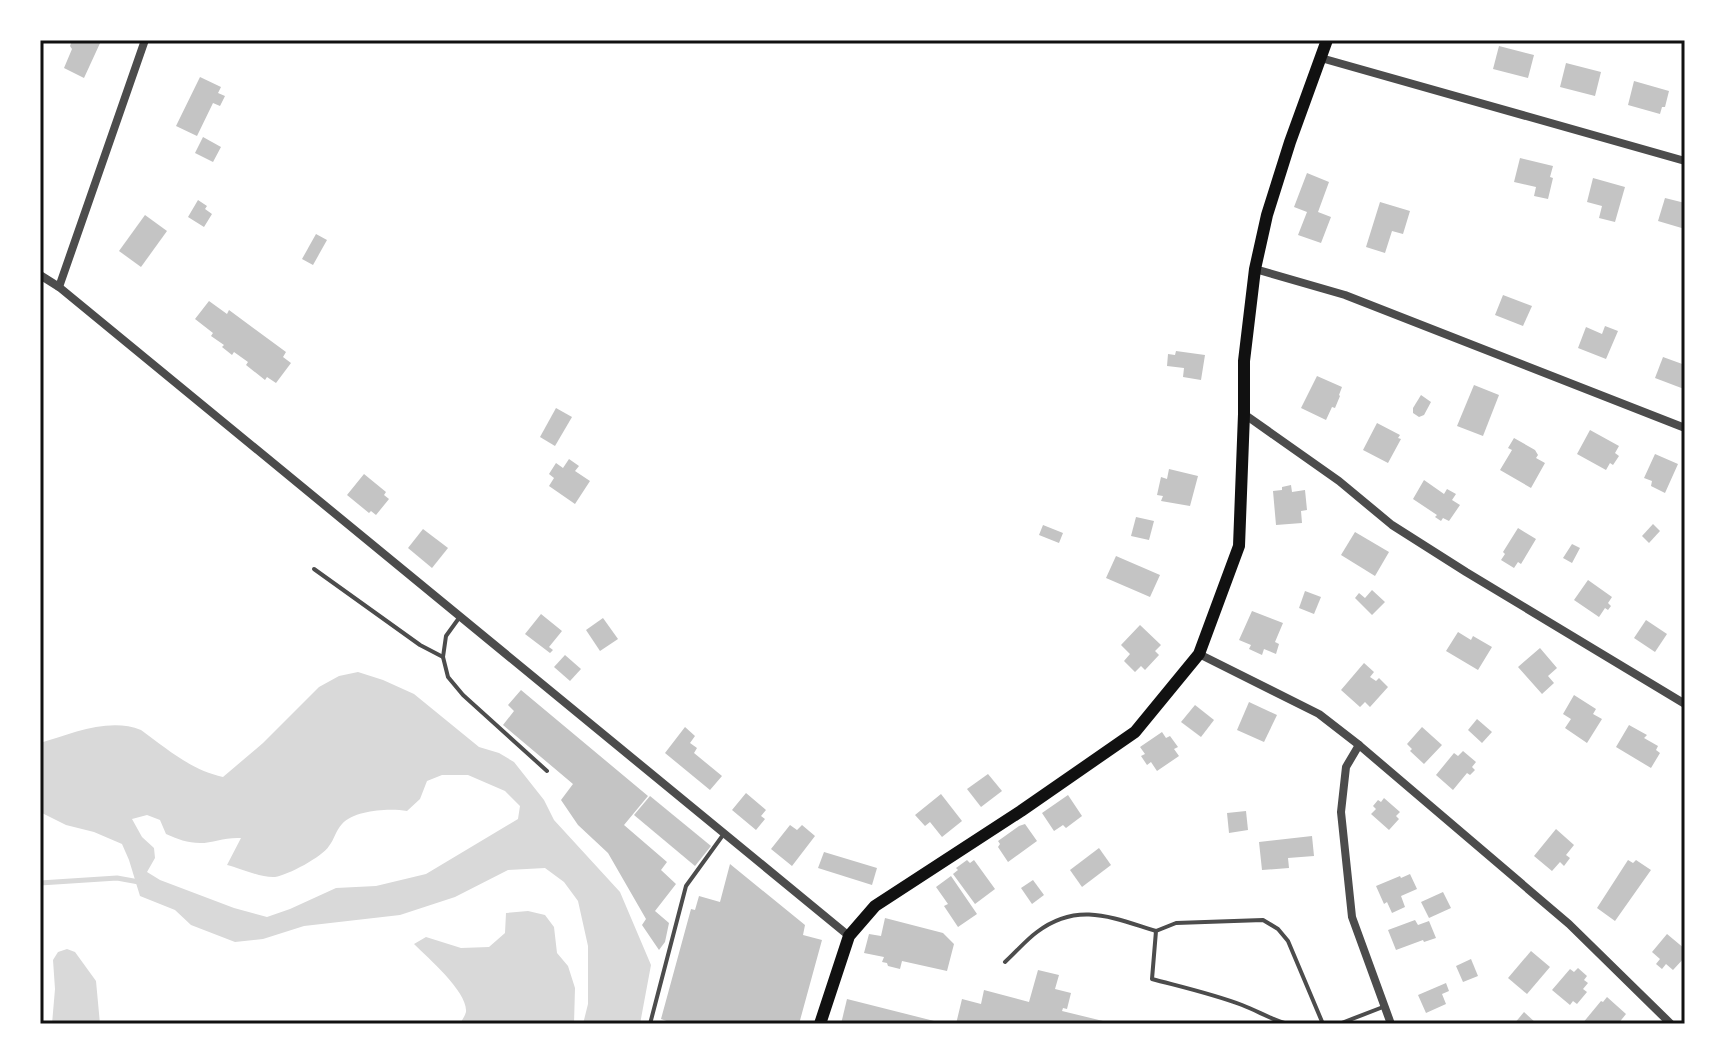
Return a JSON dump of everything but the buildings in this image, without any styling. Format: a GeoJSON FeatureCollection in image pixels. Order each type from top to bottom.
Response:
{"type":"FeatureCollection","features":[{"type":"Feature","properties":{"kind":"main road"},"geometry":{"type":"LineString","coordinates":[[820,1024],[849,936],[875,906],[1135,732],[1199,654],[1239,546],[1244,361],[1255,269],[1267,215],[1327,40]]}},
{"type":"Feature","properties":{"kind":"street"},"geometry":{"type":"LineString","coordinates":[[59,287],[145,40]]}},
{"type":"Feature","properties":{"kind":"street"},"geometry":{"type":"LineString","coordinates":[[1321,58],[1685,161]]}},
{"type":"Feature","properties":{"kind":"street"},"geometry":{"type":"LineString","coordinates":[[1255,269],[1345,295],[1685,428]]}},
{"type":"Feature","properties":{"kind":"street"},"geometry":{"type":"LineString","coordinates":[[40,275],[59,287],[849,936]]}},
{"type":"Feature","properties":{"kind":"street"},"geometry":{"type":"LineString","coordinates":[[1244,414],[1339,481],[1392,525],[1685,704]]}},
{"type":"Feature","properties":{"kind":"street"},"geometry":{"type":"LineString","coordinates":[[1199,654],[1319,714],[1359,745],[1569,924],[1671,1024]]}},
{"type":"Feature","properties":{"kind":"street"},"geometry":{"type":"LineString","coordinates":[[1359,745],[1346,767],[1341,812],[1352,917],[1391,1024]]}},
{"type":"Feature","properties":{"kind":"lane"},"geometry":{"type":"LineString","coordinates":[[314,569],[420,645],[443,657]]}},
{"type":"Feature","properties":{"kind":"lane"},"geometry":{"type":"LineString","coordinates":[[460,616],[446,636],[443,657],[448,677],[463,695],[547,771]]}},
{"type":"Feature","properties":{"kind":"lane"},"geometry":{"type":"LineString","coordinates":[[650,1024],[686,886],[724,833]]}},
{"type":"Feature","properties":{"kind":"lane"},"geometry":{"type":"LineString","coordinates":[[1005,962],[1037,932],[1053,922],[1082,913],[1103,915],[1156,931],[1176,923],[1263,920],[1278,929],[1288,941],[1323,1024]]}},
{"type":"Feature","properties":{"kind":"lane"},"geometry":{"type":"LineString","coordinates":[[1156,931],[1152,979],[1194,989],[1288,1024]]}},
{"type":"Feature","properties":{"kind":"lane"},"geometry":{"type":"LineString","coordinates":[[1339,1024],[1383,1007]]}},
{"type":"Feature","properties":{"kind":"shaded area"},"geometry":{"type":"Polygon","coordinates":[[[358,672],[414,694],[479,747],[514,762],[544,800],[554,820],[620,892],[651,965],[640,1024],[583,1024],[588,1004],[588,946],[578,901],[564,882],[545,868],[508,870],[455,897],[400,915],[304,926],[263,939],[235,942],[191,925],[175,910],[140,896],[122,844],[66,825],[40,812],[40,743],[90,728],[129,726],[141,730],[190,764],[223,777],[263,743],[319,687],[339,676],[358,672]],[[442,775],[427,781],[420,799],[407,811],[373,811],[348,819],[319,855],[275,877],[227,865],[241,838],[191,842],[166,834],[160,820],[147,815],[132,819],[142,837],[154,848],[155,858],[147,872],[160,880],[234,908],[267,917],[336,888],[376,886],[426,874],[518,819],[520,806],[505,791],[468,775],[442,775]]]}},
{"type":"Feature","properties":{"kind":"shaded area"},"geometry":{"type":"Polygon","coordinates":[[[528,911],[545,915],[554,927],[557,953],[568,966],[575,988],[574,1024],[460,1024],[466,1012],[461,995],[414,944],[426,937],[461,948],[489,947],[505,933],[506,913],[528,911]]]}},
{"type":"Feature","properties":{"kind":"shaded area"},"geometry":{"type":"Polygon","coordinates":[[[67,949],[75,952],[96,981],[100,1024],[52,1024],[55,989],[53,960],[58,952],[67,949]]]}},
{"type":"Feature","properties":{"kind":"waterway"},"geometry":{"type":"LineString","coordinates":[[40,883],[117,878],[139,882]]}}]}
